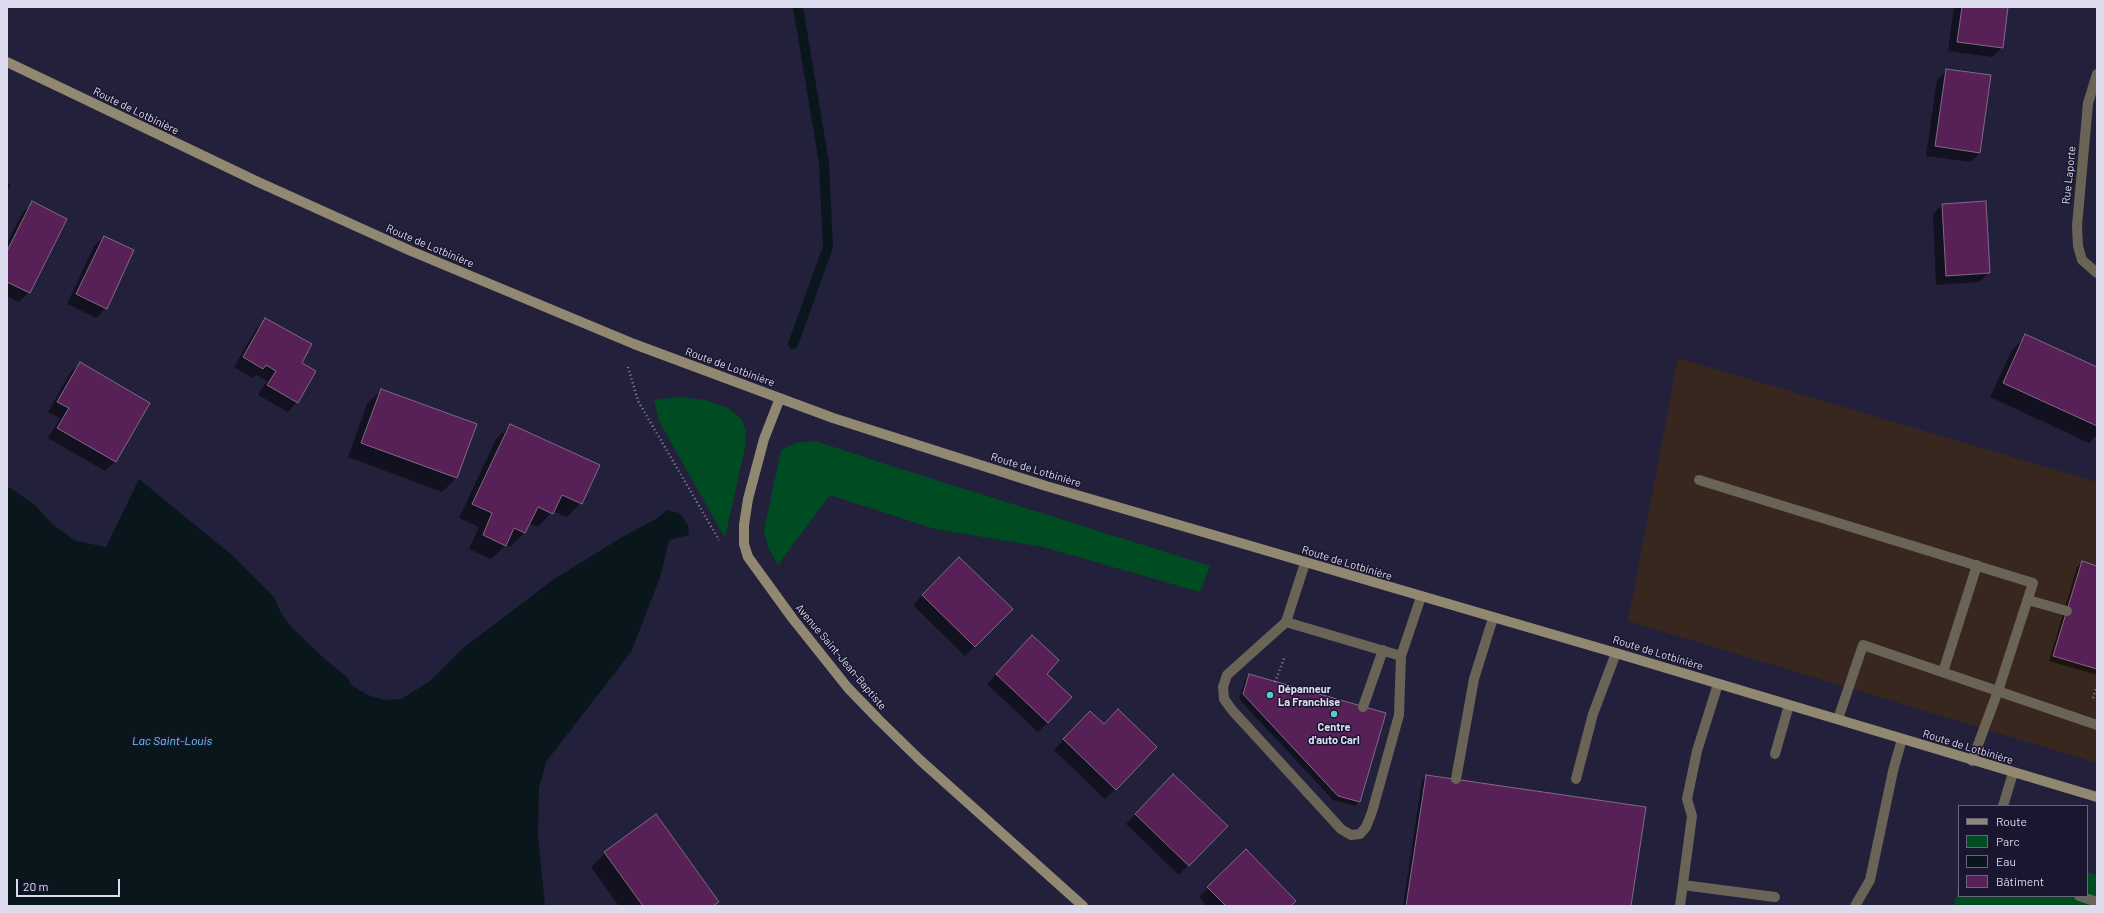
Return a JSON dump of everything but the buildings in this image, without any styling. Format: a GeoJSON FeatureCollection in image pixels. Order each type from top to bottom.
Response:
{"type":"FeatureCollection","features":[{"type":"Feature","properties":{"kind":"main road","name":"Route de Lotbinière"},"geometry":{"type":"LineString","coordinates":[[7,62],[166,139],[372,234],[626,341],[780,398],[1016,477],[1616,653],[1838,719],[1972,761],[2097,797]]}},
{"type":"Feature","properties":{"kind":"main road","name":"Avenue Saint-Jean-Baptiste"},"geometry":{"type":"LineString","coordinates":[[780,398],[764,439],[748,499],[744,525],[744,544],[748,557],[793,619],[848,688],[920,760],[1083,906]]}},
{"type":"Feature","properties":{"kind":"street","name":"Rue Laporte"},"geometry":{"type":"LineString","coordinates":[[2097,74],[2088,103],[2077,226],[2078,246],[2082,260],[2097,273]]}},
{"type":"Feature","properties":{"kind":"street"},"geometry":{"type":"LineString","coordinates":[[1699,480],[2033,583],[1998,691],[1972,761]]}},
{"type":"Feature","properties":{"kind":"street"},"geometry":{"type":"LineString","coordinates":[[1305,563],[1286,622],[1228,675],[1224,687],[1224,699],[1232,710],[1341,829],[1351,835],[1360,834],[1366,827],[1370,817],[1399,715],[1401,656],[1421,597]]}},
{"type":"Feature","properties":{"kind":"street"},"geometry":{"type":"LineString","coordinates":[[1943,672],[1977,566]]}},
{"type":"Feature","properties":{"kind":"street"},"geometry":{"type":"LineString","coordinates":[[2028,600],[2067,610]]}},
{"type":"Feature","properties":{"kind":"street"},"geometry":{"type":"LineString","coordinates":[[1456,779],[1474,679],[1493,618]]}},
{"type":"Feature","properties":{"kind":"street"},"geometry":{"type":"LineString","coordinates":[[1286,622],[1401,656]]}},
{"type":"Feature","properties":{"kind":"street"},"geometry":{"type":"LineString","coordinates":[[1838,719],[1863,645],[2097,725]]}},
{"type":"Feature","properties":{"kind":"street"},"geometry":{"type":"LineString","coordinates":[[1363,707],[1383,650]]}},
{"type":"Feature","properties":{"kind":"street"},"geometry":{"type":"LineString","coordinates":[[1576,779],[1593,714],[1616,653]]}},
{"type":"Feature","properties":{"kind":"street"},"geometry":{"type":"LineString","coordinates":[[1680,906],[1692,816],[1687,799],[1697,750],[1718,684]]}},
{"type":"Feature","properties":{"kind":"street"},"geometry":{"type":"LineString","coordinates":[[1775,754],[1790,705]]}},
{"type":"Feature","properties":{"kind":"street"},"geometry":{"type":"LineString","coordinates":[[1855,906],[1870,880],[1893,771],[1902,739]]}},
{"type":"Feature","properties":{"kind":"street"},"geometry":{"type":"LineString","coordinates":[[2003,805],[2013,773]]}},
{"type":"Feature","properties":{"kind":"street"},"geometry":{"type":"LineString","coordinates":[[1683,885],[1775,897]]}},
{"type":"Feature","properties":{"kind":"street"},"geometry":{"type":"LineString","coordinates":[[2082,897],[2097,902]]}},
{"type":"Feature","properties":{"kind":"path"},"geometry":{"type":"LineString","coordinates":[[626,341],[628,367],[638,401],[720,542]]}},
{"type":"Feature","properties":{"kind":"shaded area"},"geometry":{"type":"Polygon","coordinates":[[[1678,358],[2097,482],[2097,763],[1628,621],[1678,358]]]}},
{"type":"Feature","properties":{"kind":"green space"},"geometry":{"type":"Polygon","coordinates":[[[679,397],[705,400],[728,408],[741,419],[746,430],[745,447],[725,538],[659,421],[654,400],[679,397]]]}},
{"type":"Feature","properties":{"kind":"green space"},"geometry":{"type":"Polygon","coordinates":[[[815,441],[1210,566],[1200,592],[1043,547],[935,529],[830,495],[778,565],[768,547],[764,530],[781,450],[796,443],[815,441]]]}},
{"type":"Feature","properties":{"kind":"green space"},"geometry":{"type":"Polygon","coordinates":[[[2088,872],[2097,875],[2097,906],[1954,906],[1958,887],[1958,897],[2088,897],[2088,872]]]}},
{"type":"Feature","properties":{"kind":"water","name":"Lac Saint-Louis"},"geometry":{"type":"Polygon","coordinates":[[[139,479],[233,556],[274,597],[281,613],[291,627],[326,660],[348,678],[351,685],[368,695],[384,700],[401,699],[429,682],[462,649],[554,579],[624,536],[656,519],[667,510],[679,513],[688,525],[689,535],[669,540],[660,578],[631,652],[546,762],[539,788],[538,836],[545,906],[7,906],[7,486],[34,504],[52,524],[76,541],[106,547],[139,479]]]}},
{"type":"Feature","properties":{"kind":"waterway"},"geometry":{"type":"LineString","coordinates":[[793,344],[828,247],[824,163],[798,7]]}},
{"type":"Feature","properties":{"kind":"place","name":"Dépanneur La Franchise"},"geometry":{"type":"Point","coordinates":[1270,695]}},
{"type":"Feature","properties":{"kind":"place","name":"Centre d'auto Carl"},"geometry":{"type":"Point","coordinates":[1334,714]}}]}
